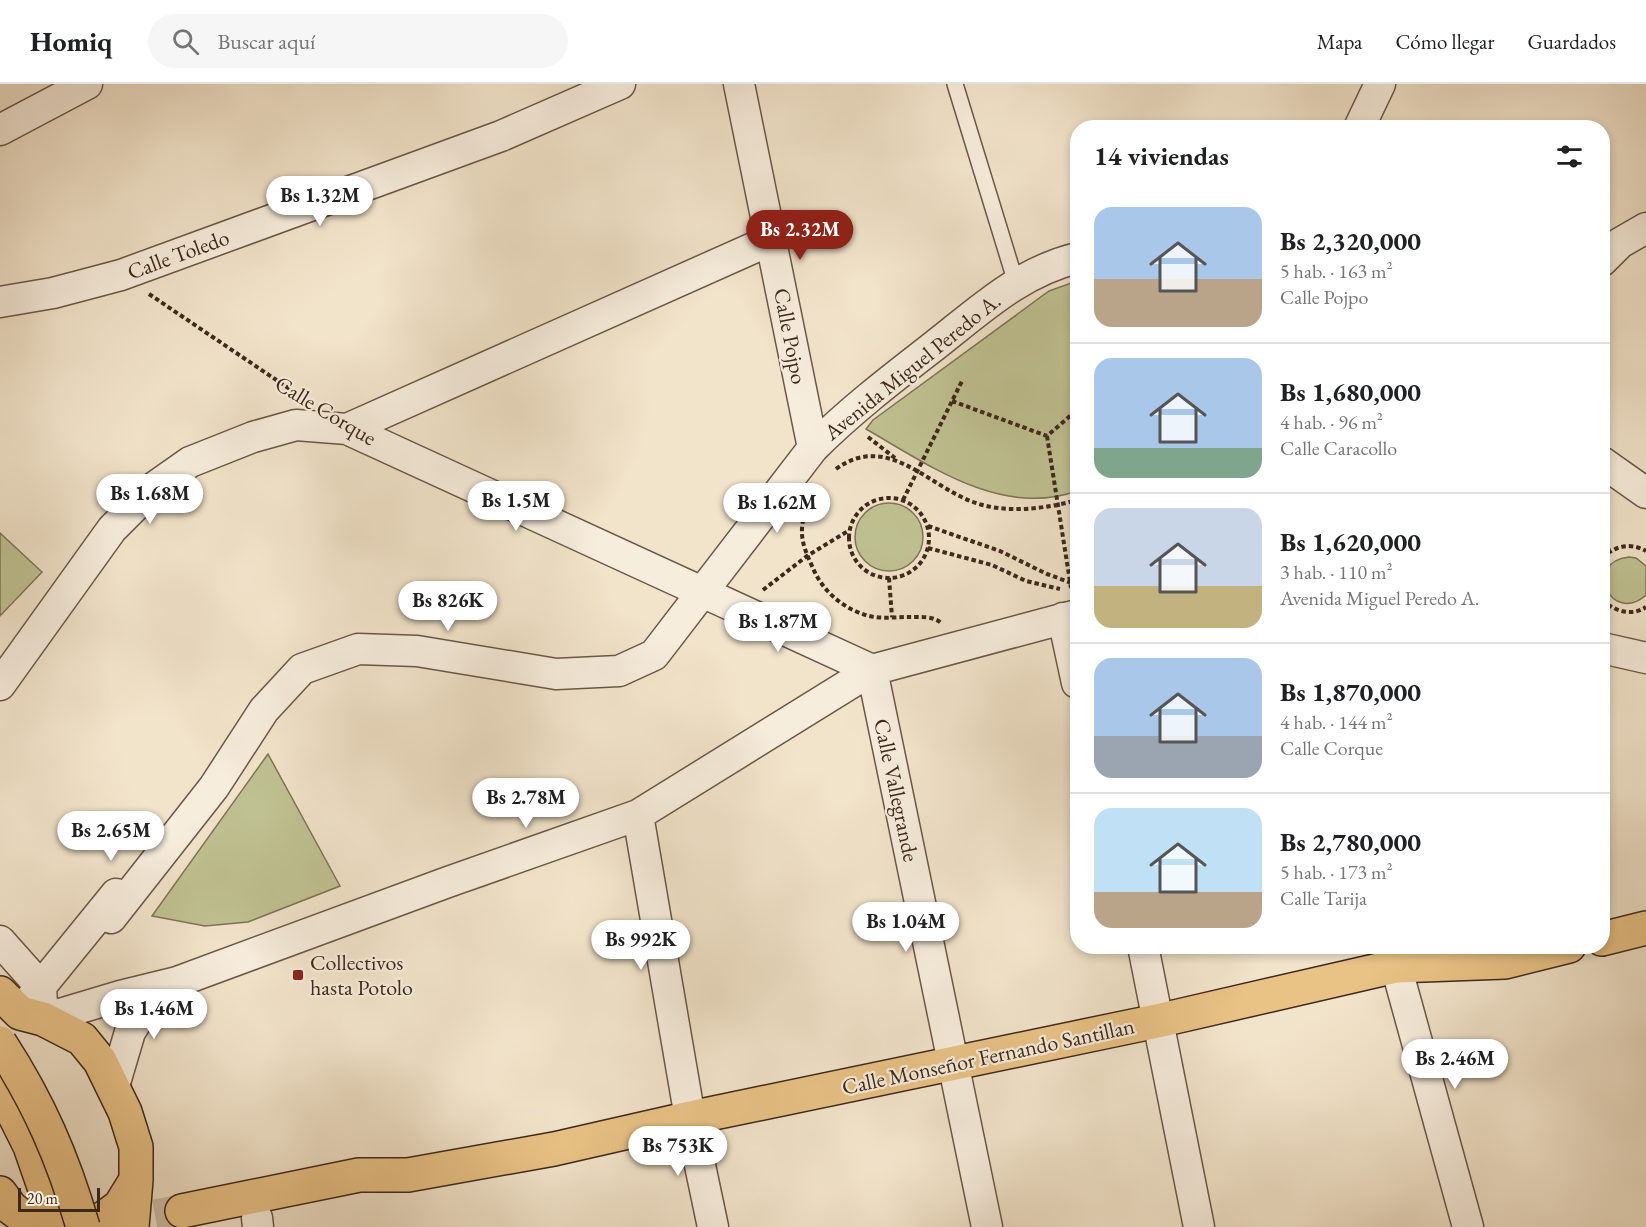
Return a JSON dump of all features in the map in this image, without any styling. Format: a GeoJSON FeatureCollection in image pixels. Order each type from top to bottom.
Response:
{"type":"FeatureCollection","features":[{"type":"Feature","properties":{"kind":"main road"},"geometry":{"type":"LineString","coordinates":[[1610,937],[1646,928]]}},
{"type":"Feature","properties":{"kind":"main road","name":"Calle Monseñor Fernando Santillan"},"geometry":{"type":"LineString","coordinates":[[193,1219],[359,1175],[408,1175],[554,1149],[690,1118],[1157,1021],[1396,966],[1464,955],[1505,962],[1537,954]]}},
{"type":"Feature","properties":{"kind":"main road"},"geometry":{"type":"LineString","coordinates":[[16,1014],[82,1039],[100,1061],[114,1086],[136,1147],[132,1227]]}},
{"type":"Feature","properties":{"kind":"main road"},"geometry":{"type":"LineString","coordinates":[[0,1043],[26,1084],[53,1138],[90,1227],[120,1206],[136,1180]]}},
{"type":"Feature","properties":{"kind":"main road"},"geometry":{"type":"LineString","coordinates":[[0,1086],[30,1146],[58,1227]]}},
{"type":"Feature","properties":{"kind":"main road","name":"Calle Monseñor Fernando Santillan"},"geometry":{"type":"LineString","coordinates":[[193,1219],[257,1222],[371,1192],[408,1175]]}},
{"type":"Feature","properties":{"kind":"main road"},"geometry":{"type":"LineString","coordinates":[[11,1209],[37,1227],[41,1227]]}},
{"type":"Feature","properties":{"kind":"street","name":"Calle Toledo"},"geometry":{"type":"LineString","coordinates":[[0,302],[53,293],[121,275],[501,136],[620,84]]}},
{"type":"Feature","properties":{"kind":"street","name":"Calle Pojpo"},"geometry":{"type":"LineString","coordinates":[[740,84],[813,448]]}},
{"type":"Feature","properties":{"kind":"street"},"geometry":{"type":"LineString","coordinates":[[1363,120],[1380,84]]}},
{"type":"Feature","properties":{"kind":"street"},"geometry":{"type":"LineString","coordinates":[[0,130],[81,86]]}},
{"type":"Feature","properties":{"kind":"street"},"geometry":{"type":"LineString","coordinates":[[1610,253],[1620,243],[1646,228]]}},
{"type":"Feature","properties":{"kind":"street"},"geometry":{"type":"LineString","coordinates":[[0,685],[112,529],[153,488],[190,462],[253,437],[296,425],[347,429],[771,240]]}},
{"type":"Feature","properties":{"kind":"street","name":"Avenida Miguel Peredo A."},"geometry":{"type":"LineString","coordinates":[[241,744],[264,710],[302,669],[358,649],[417,651],[556,674],[619,671],[654,655],[813,448],[843,418],[1016,283],[1055,264],[1070,260]]}},
{"type":"Feature","properties":{"kind":"street","name":"Calle Corque"},"geometry":{"type":"LineString","coordinates":[[347,429],[872,670]]}},
{"type":"Feature","properties":{"kind":"street"},"geometry":{"type":"LineString","coordinates":[[1610,468],[1646,493]]}},
{"type":"Feature","properties":{"kind":"street"},"geometry":{"type":"LineString","coordinates":[[16,1014],[120,996],[177,982],[638,815],[872,670],[954,648],[1070,608]]}},
{"type":"Feature","properties":{"kind":"street"},"geometry":{"type":"LineString","coordinates":[[1610,650],[1646,658]]}},
{"type":"Feature","properties":{"kind":"street","name":"Calle Vallegrande"},"geometry":{"type":"LineString","coordinates":[[872,670],[987,1227]]}},
{"type":"Feature","properties":{"kind":"street"},"geometry":{"type":"LineString","coordinates":[[111,918],[214,788],[241,744]]}},
{"type":"Feature","properties":{"kind":"street"},"geometry":{"type":"LineString","coordinates":[[16,1014],[41,987],[190,802],[241,744]]}},
{"type":"Feature","properties":{"kind":"street"},"geometry":{"type":"LineString","coordinates":[[638,815],[690,1118],[713,1227]]}},
{"type":"Feature","properties":{"kind":"street"},"geometry":{"type":"LineString","coordinates":[[0,940],[41,987]]}},
{"type":"Feature","properties":{"kind":"street"},"geometry":{"type":"LineString","coordinates":[[1144,954],[1199,1227]]}},
{"type":"Feature","properties":{"kind":"street"},"geometry":{"type":"LineString","coordinates":[[1396,966],[1468,1227]]}},
{"type":"Feature","properties":{"kind":"street"},"geometry":{"type":"LineString","coordinates":[[114,1086],[130,1032],[144,1010],[177,982]]}},
{"type":"Feature","properties":{"kind":"lane"},"geometry":{"type":"LineString","coordinates":[[955,84],[1016,283]]}},
{"type":"Feature","properties":{"kind":"path","name":"Calle Corque"},"geometry":{"type":"LineString","coordinates":[[121,275],[308,402]]}},
{"type":"Feature","properties":{"kind":"path"},"geometry":{"type":"LineString","coordinates":[[903,500],[962,381]]}},
{"type":"Feature","properties":{"kind":"path"},"geometry":{"type":"LineString","coordinates":[[952,401],[1047,436]]}},
{"type":"Feature","properties":{"kind":"path"},"geometry":{"type":"LineString","coordinates":[[1047,436],[1070,416]]}},
{"type":"Feature","properties":{"kind":"path"},"geometry":{"type":"LineString","coordinates":[[1047,436],[1069,582],[1070,608]]}},
{"type":"Feature","properties":{"kind":"path"},"geometry":{"type":"LineString","coordinates":[[831,472],[845,462],[874,455],[896,458],[973,502],[1012,509],[1057,506],[1070,502]]}},
{"type":"Feature","properties":{"kind":"path"},"geometry":{"type":"LineString","coordinates":[[811,496],[803,519],[802,544],[826,592],[848,608],[870,616],[922,617],[939,620],[949,630],[954,648]]}},
{"type":"Feature","properties":{"kind":"path"},"geometry":{"type":"LineString","coordinates":[[892,497],[914,506],[928,526],[928,548],[923,559],[903,576],[889,578],[872,574],[858,564],[851,554],[848,543],[852,519],[869,502],[879,498],[892,497]]}},
{"type":"Feature","properties":{"kind":"path"},"geometry":{"type":"LineString","coordinates":[[928,526],[1000,551],[1069,582]]}},
{"type":"Feature","properties":{"kind":"path"},"geometry":{"type":"LineString","coordinates":[[740,609],[807,556],[849,530]]}},
{"type":"Feature","properties":{"kind":"path"},"geometry":{"type":"LineString","coordinates":[[1610,551],[1632,546],[1646,551]]}},
{"type":"Feature","properties":{"kind":"path"},"geometry":{"type":"LineString","coordinates":[[928,548],[992,565],[1026,581],[1070,608]]}},
{"type":"Feature","properties":{"kind":"path"},"geometry":{"type":"LineString","coordinates":[[889,578],[892,617]]}},
{"type":"Feature","properties":{"kind":"path"},"geometry":{"type":"LineString","coordinates":[[1610,607],[1631,612],[1646,607]]}},
{"type":"Feature","properties":{"kind":"green space"},"geometry":{"type":"Polygon","coordinates":[[[1070,284],[1070,493],[1049,498],[1021,498],[993,493],[940,472],[866,429],[873,420],[1049,291],[1070,284]]]}},
{"type":"Feature","properties":{"kind":"green space"},"geometry":{"type":"Polygon","coordinates":[[[889,503],[902,506],[913,513],[920,524],[923,537],[920,550],[913,561],[902,568],[889,571],[876,568],[865,561],[858,550],[855,537],[858,524],[865,513],[876,506],[889,503]]]}},
{"type":"Feature","properties":{"kind":"green space"},"geometry":{"type":"Polygon","coordinates":[[[0,533],[42,572],[0,616],[0,533]]]}},
{"type":"Feature","properties":{"kind":"green space"},"geometry":{"type":"Polygon","coordinates":[[[1629,557],[1636,558],[1646,566],[1646,595],[1633,602],[1622,603],[1613,598],[1610,594],[1610,566],[1615,561],[1629,557]]]}},
{"type":"Feature","properties":{"kind":"green space"},"geometry":{"type":"Polygon","coordinates":[[[268,754],[340,886],[248,922],[205,926],[152,916],[268,754]]]}},
{"type":"Feature","properties":{"kind":"tunnel"},"geometry":{"type":"LineString","coordinates":[[107,1225],[182,1211]]}},
{"type":"Feature","properties":{"kind":"place","name":"Collectivos hasta Potolo"},"geometry":{"type":"Point","coordinates":[298,975]}}]}
